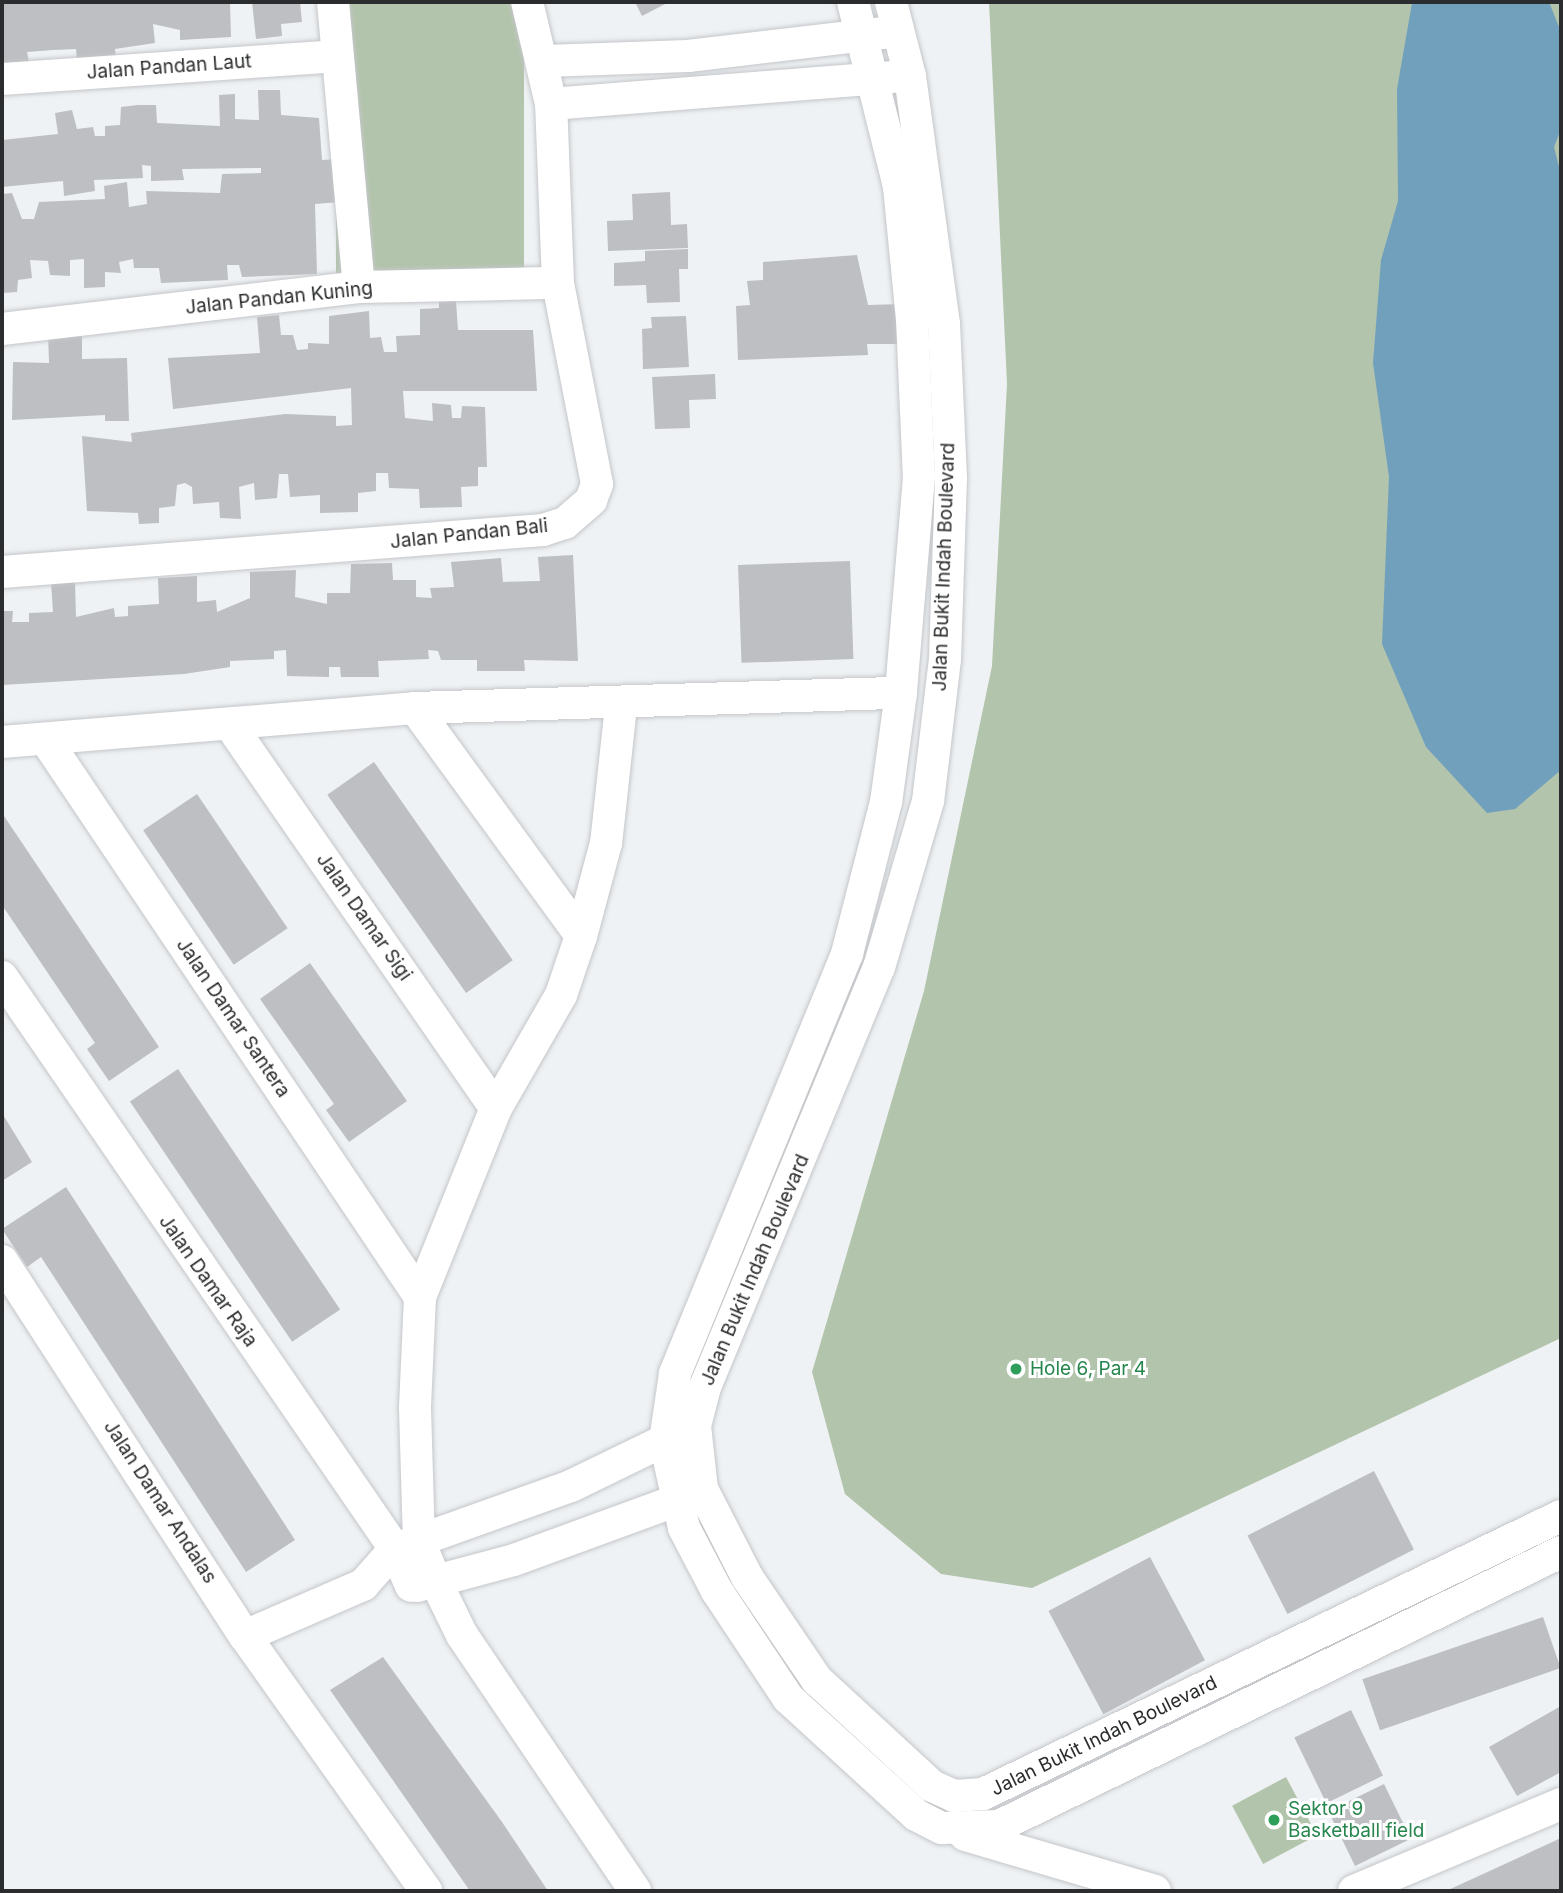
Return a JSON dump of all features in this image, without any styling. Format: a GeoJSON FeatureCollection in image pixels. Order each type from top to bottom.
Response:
{"type":"FeatureCollection","features":[{"type":"Feature","properties":{"kind":"street"},"geometry":{"type":"LineString","coordinates":[[333,2],[359,287]]}},
{"type":"Feature","properties":{"kind":"street","name":"Jalan Pandan Bali"},"geometry":{"type":"LineString","coordinates":[[2,572],[543,530],[565,523],[597,484],[558,283],[551,104],[545,61],[527,2]]}},
{"type":"Feature","properties":{"kind":"street"},"geometry":{"type":"LineString","coordinates":[[853,2],[864,35],[870,77],[899,187],[912,319],[919,478],[901,693],[886,802],[847,954],[698,1309],[675,1374],[665,1441],[689,1497],[717,1591],[788,1698],[916,1815],[942,1828],[1155,1891]]}},
{"type":"Feature","properties":{"kind":"street","name":"Jalan Bukit Indah Boulevard"},"geometry":{"type":"LineString","coordinates":[[891,2],[910,76],[944,324],[951,478],[945,659],[928,801],[879,967],[727,1328],[695,1426],[689,1497],[817,1679],[932,1786],[954,1796],[983,1794],[1559,1523]]}},
{"type":"Feature","properties":{"kind":"street"},"geometry":{"type":"LineString","coordinates":[[545,61],[701,55],[899,32]]}},
{"type":"Feature","properties":{"kind":"street","name":"Jalan Pandan Laut"},"geometry":{"type":"LineString","coordinates":[[2,79],[337,56]]}},
{"type":"Feature","properties":{"kind":"street"},"geometry":{"type":"LineString","coordinates":[[551,104],[870,77],[910,76]]}},
{"type":"Feature","properties":{"kind":"street","name":"Jalan Pandan Kuning"},"geometry":{"type":"LineString","coordinates":[[2,329],[359,287],[558,283]]}},
{"type":"Feature","properties":{"kind":"street"},"geometry":{"type":"LineString","coordinates":[[2,742],[231,726],[415,708],[621,706],[901,693]]}},
{"type":"Feature","properties":{"kind":"street"},"geometry":{"type":"LineString","coordinates":[[621,706],[606,843],[581,936],[561,995],[496,1108],[420,1297],[407,1545],[424,1584],[462,1635],[635,1891]]}},
{"type":"Feature","properties":{"kind":"street"},"geometry":{"type":"LineString","coordinates":[[415,708],[581,936]]}},
{"type":"Feature","properties":{"kind":"street","name":"Jalan Damar Sigi"},"geometry":{"type":"LineString","coordinates":[[231,726],[496,1108]]}},
{"type":"Feature","properties":{"kind":"street","name":"Jalan Damar Santera"},"geometry":{"type":"LineString","coordinates":[[46,740],[420,1297]]}},
{"type":"Feature","properties":{"kind":"street","name":"Jalan Damar Raja"},"geometry":{"type":"LineString","coordinates":[[2,977],[407,1545]]}},
{"type":"Feature","properties":{"kind":"street","name":"Jalan Damar Andalas"},"geometry":{"type":"LineString","coordinates":[[2,1261],[245,1636],[426,1891]]}},
{"type":"Feature","properties":{"kind":"street"},"geometry":{"type":"LineString","coordinates":[[245,1636],[363,1585],[407,1545],[571,1486],[695,1426]]}},
{"type":"Feature","properties":{"kind":"street"},"geometry":{"type":"LineString","coordinates":[[363,1585],[424,1584],[689,1497]]}},
{"type":"Feature","properties":{"kind":"street"},"geometry":{"type":"LineString","coordinates":[[942,1828],[999,1826],[1561,1552]]}},
{"type":"Feature","properties":{"kind":"street"},"geometry":{"type":"LineString","coordinates":[[1354,1891],[1561,1804]]}},
{"type":"Feature","properties":{"kind":"green space"},"geometry":{"type":"Polygon","coordinates":[[[336,2],[524,2],[524,289],[336,289],[336,2]]]}},
{"type":"Feature","properties":{"kind":"green space"},"geometry":{"type":"Polygon","coordinates":[[[989,2],[1561,2],[1561,1338],[1032,1588],[941,1574],[845,1494],[812,1372],[924,991],[992,666],[1007,384],[989,2]]]}},
{"type":"Feature","properties":{"kind":"green space","name":"Sektor 9 Basketball field"},"geometry":{"type":"Polygon","coordinates":[[[1286,1777],[1317,1835],[1263,1864],[1232,1806],[1286,1777]]]}},
{"type":"Feature","properties":{"kind":"water"},"geometry":{"type":"Polygon","coordinates":[[[1549,2],[1561,32],[1561,129],[1554,147],[1561,175],[1561,770],[1515,809],[1487,813],[1426,747],[1382,644],[1389,477],[1373,363],[1381,260],[1398,201],[1397,89],[1412,3],[1549,2]]]}},
{"type":"Feature","properties":{"kind":"building"},"geometry":{"type":"Polygon","coordinates":[[[2,2],[230,2],[231,37],[180,40],[180,30],[153,24],[155,43],[115,49],[116,60],[77,61],[76,49],[53,50],[27,52],[29,62],[2,65],[2,2]]]}},
{"type":"Feature","properties":{"kind":"building"},"geometry":{"type":"Polygon","coordinates":[[[252,2],[300,2],[302,22],[281,24],[282,36],[256,39],[252,2]]]}},
{"type":"Feature","properties":{"kind":"building"},"geometry":{"type":"Polygon","coordinates":[[[635,2],[669,2],[642,16],[635,2]]]}},
{"type":"Feature","properties":{"kind":"building"},"geometry":{"type":"Polygon","coordinates":[[[258,90],[280,90],[281,115],[319,118],[322,160],[337,159],[340,202],[315,204],[317,274],[242,277],[239,265],[227,265],[228,280],[161,283],[159,268],[134,268],[133,259],[119,262],[121,273],[105,272],[105,287],[84,288],[84,259],[70,260],[70,276],[50,275],[48,261],[30,260],[32,278],[18,280],[17,292],[2,293],[2,194],[12,193],[22,219],[34,219],[39,202],[105,199],[104,186],[127,182],[129,207],[147,204],[146,191],[220,193],[222,174],[261,173],[261,168],[182,169],[184,180],[151,181],[151,166],[142,165],[143,178],[94,180],[95,191],[64,196],[63,181],[2,187],[2,140],[58,134],[55,113],[72,110],[77,129],[93,127],[95,136],[105,136],[105,126],[120,125],[121,107],[138,105],[156,105],[157,123],[220,126],[219,95],[235,94],[235,119],[259,120],[258,90]]]}},
{"type":"Feature","properties":{"kind":"building"},"geometry":{"type":"Polygon","coordinates":[[[670,192],[671,225],[687,224],[688,248],[608,251],[607,221],[633,220],[632,194],[670,192]]]}},
{"type":"Feature","properties":{"kind":"building"},"geometry":{"type":"Polygon","coordinates":[[[688,249],[688,269],[679,269],[680,302],[647,303],[646,285],[614,286],[614,263],[645,261],[645,251],[688,249]]]}},
{"type":"Feature","properties":{"kind":"building"},"geometry":{"type":"Polygon","coordinates":[[[857,255],[868,305],[901,304],[902,344],[867,344],[868,355],[738,360],[736,306],[750,305],[747,281],[763,280],[763,262],[857,255]]]}},
{"type":"Feature","properties":{"kind":"building"},"geometry":{"type":"Polygon","coordinates":[[[439,300],[456,301],[458,330],[533,330],[537,391],[403,391],[405,418],[433,421],[432,403],[451,405],[452,418],[461,418],[462,406],[485,407],[487,467],[478,467],[478,486],[461,487],[462,507],[420,508],[419,489],[389,488],[388,473],[376,473],[376,491],[358,493],[358,512],[320,513],[320,495],[290,497],[288,474],[279,474],[277,498],[255,500],[254,483],[239,487],[241,519],[220,518],[219,502],[193,504],[192,487],[185,483],[177,485],[175,506],[159,508],[159,523],[139,524],[138,513],[87,511],[82,436],[132,442],[131,433],[285,414],[336,416],[336,426],[352,425],[351,388],[173,409],[168,358],[260,353],[257,317],[279,315],[281,335],[293,335],[297,350],[308,349],[308,343],[329,344],[329,316],[369,311],[370,338],[381,337],[384,352],[397,352],[396,336],[420,335],[420,309],[439,308],[439,300]]]}},
{"type":"Feature","properties":{"kind":"building"},"geometry":{"type":"Polygon","coordinates":[[[686,316],[689,367],[643,369],[642,329],[652,328],[651,317],[686,316]]]}},
{"type":"Feature","properties":{"kind":"building"},"geometry":{"type":"Polygon","coordinates":[[[82,331],[82,359],[127,358],[129,421],[105,421],[105,415],[12,420],[13,362],[49,363],[48,334],[82,331]]]}},
{"type":"Feature","properties":{"kind":"building"},"geometry":{"type":"Polygon","coordinates":[[[715,374],[716,399],[689,400],[690,428],[655,429],[652,377],[715,374]]]}},
{"type":"Feature","properties":{"kind":"building"},"geometry":{"type":"Polygon","coordinates":[[[573,555],[578,661],[524,660],[525,671],[477,671],[477,660],[441,660],[438,651],[428,650],[429,659],[378,661],[379,677],[341,677],[340,667],[329,667],[329,677],[287,676],[286,650],[274,651],[274,659],[230,661],[230,667],[184,674],[2,685],[2,611],[13,611],[12,622],[29,622],[29,613],[53,612],[51,582],[75,581],[76,617],[114,608],[115,617],[128,616],[128,606],[159,604],[158,578],[197,576],[197,602],[216,600],[217,612],[250,598],[250,572],[296,570],[295,597],[327,604],[327,593],[350,593],[351,564],[392,563],[393,580],[416,580],[416,597],[432,598],[430,588],[454,587],[451,562],[501,558],[503,582],[540,581],[538,557],[573,555]]]}},
{"type":"Feature","properties":{"kind":"building"},"geometry":{"type":"Polygon","coordinates":[[[850,561],[853,659],[741,663],[738,565],[850,561]]]}},
{"type":"Feature","properties":{"kind":"building"},"geometry":{"type":"Polygon","coordinates":[[[374,762],[513,960],[466,993],[327,795],[374,762]]]}},
{"type":"Feature","properties":{"kind":"building"},"geometry":{"type":"Polygon","coordinates":[[[197,794],[288,928],[234,965],[143,830],[197,794]]]}},
{"type":"Feature","properties":{"kind":"building"},"geometry":{"type":"Polygon","coordinates":[[[2,813],[159,1047],[109,1081],[87,1049],[95,1043],[2,905],[2,813]]]}},
{"type":"Feature","properties":{"kind":"building"},"geometry":{"type":"Polygon","coordinates":[[[310,963],[407,1101],[349,1142],[326,1110],[334,1104],[260,999],[310,963]]]}},
{"type":"Feature","properties":{"kind":"building"},"geometry":{"type":"Polygon","coordinates":[[[178,1069],[340,1309],[292,1342],[130,1101],[178,1069]]]}},
{"type":"Feature","properties":{"kind":"building"},"geometry":{"type":"Polygon","coordinates":[[[2,1113],[32,1162],[2,1181],[2,1113]]]}},
{"type":"Feature","properties":{"kind":"building"},"geometry":{"type":"Polygon","coordinates":[[[66,1187],[295,1540],[246,1572],[41,1257],[27,1267],[2,1229],[66,1187]]]}},
{"type":"Feature","properties":{"kind":"building"},"geometry":{"type":"Polygon","coordinates":[[[1374,1471],[1414,1549],[1287,1614],[1247,1535],[1374,1471]]]}},
{"type":"Feature","properties":{"kind":"building"},"geometry":{"type":"Polygon","coordinates":[[[1150,1557],[1205,1660],[1103,1714],[1048,1611],[1150,1557]]]}},
{"type":"Feature","properties":{"kind":"building"},"geometry":{"type":"Polygon","coordinates":[[[1543,1617],[1561,1668],[1380,1730],[1362,1679],[1543,1617]]]}},
{"type":"Feature","properties":{"kind":"building"},"geometry":{"type":"Polygon","coordinates":[[[383,1657],[502,1822],[548,1891],[470,1891],[330,1690],[383,1657]]]}},
{"type":"Feature","properties":{"kind":"building"},"geometry":{"type":"Polygon","coordinates":[[[1561,1706],[1561,1772],[1517,1796],[1489,1747],[1561,1706]]]}},
{"type":"Feature","properties":{"kind":"building"},"geometry":{"type":"Polygon","coordinates":[[[1351,1710],[1383,1776],[1326,1803],[1294,1738],[1351,1710]]]}},
{"type":"Feature","properties":{"kind":"building"},"geometry":{"type":"Polygon","coordinates":[[[1384,1784],[1411,1839],[1355,1866],[1328,1811],[1384,1784]]]}},
{"type":"Feature","properties":{"kind":"building"},"geometry":{"type":"Polygon","coordinates":[[[1561,1838],[1561,1891],[1446,1891],[1561,1838]]]}},
{"type":"Feature","properties":{"kind":"place","name":"Hole 6, Par 4"},"geometry":{"type":"Point","coordinates":[1016,1369]}},
{"type":"Feature","properties":{"kind":"place","name":"Sektor 9 Basketball field"},"geometry":{"type":"Point","coordinates":[1274,1820]}}]}
